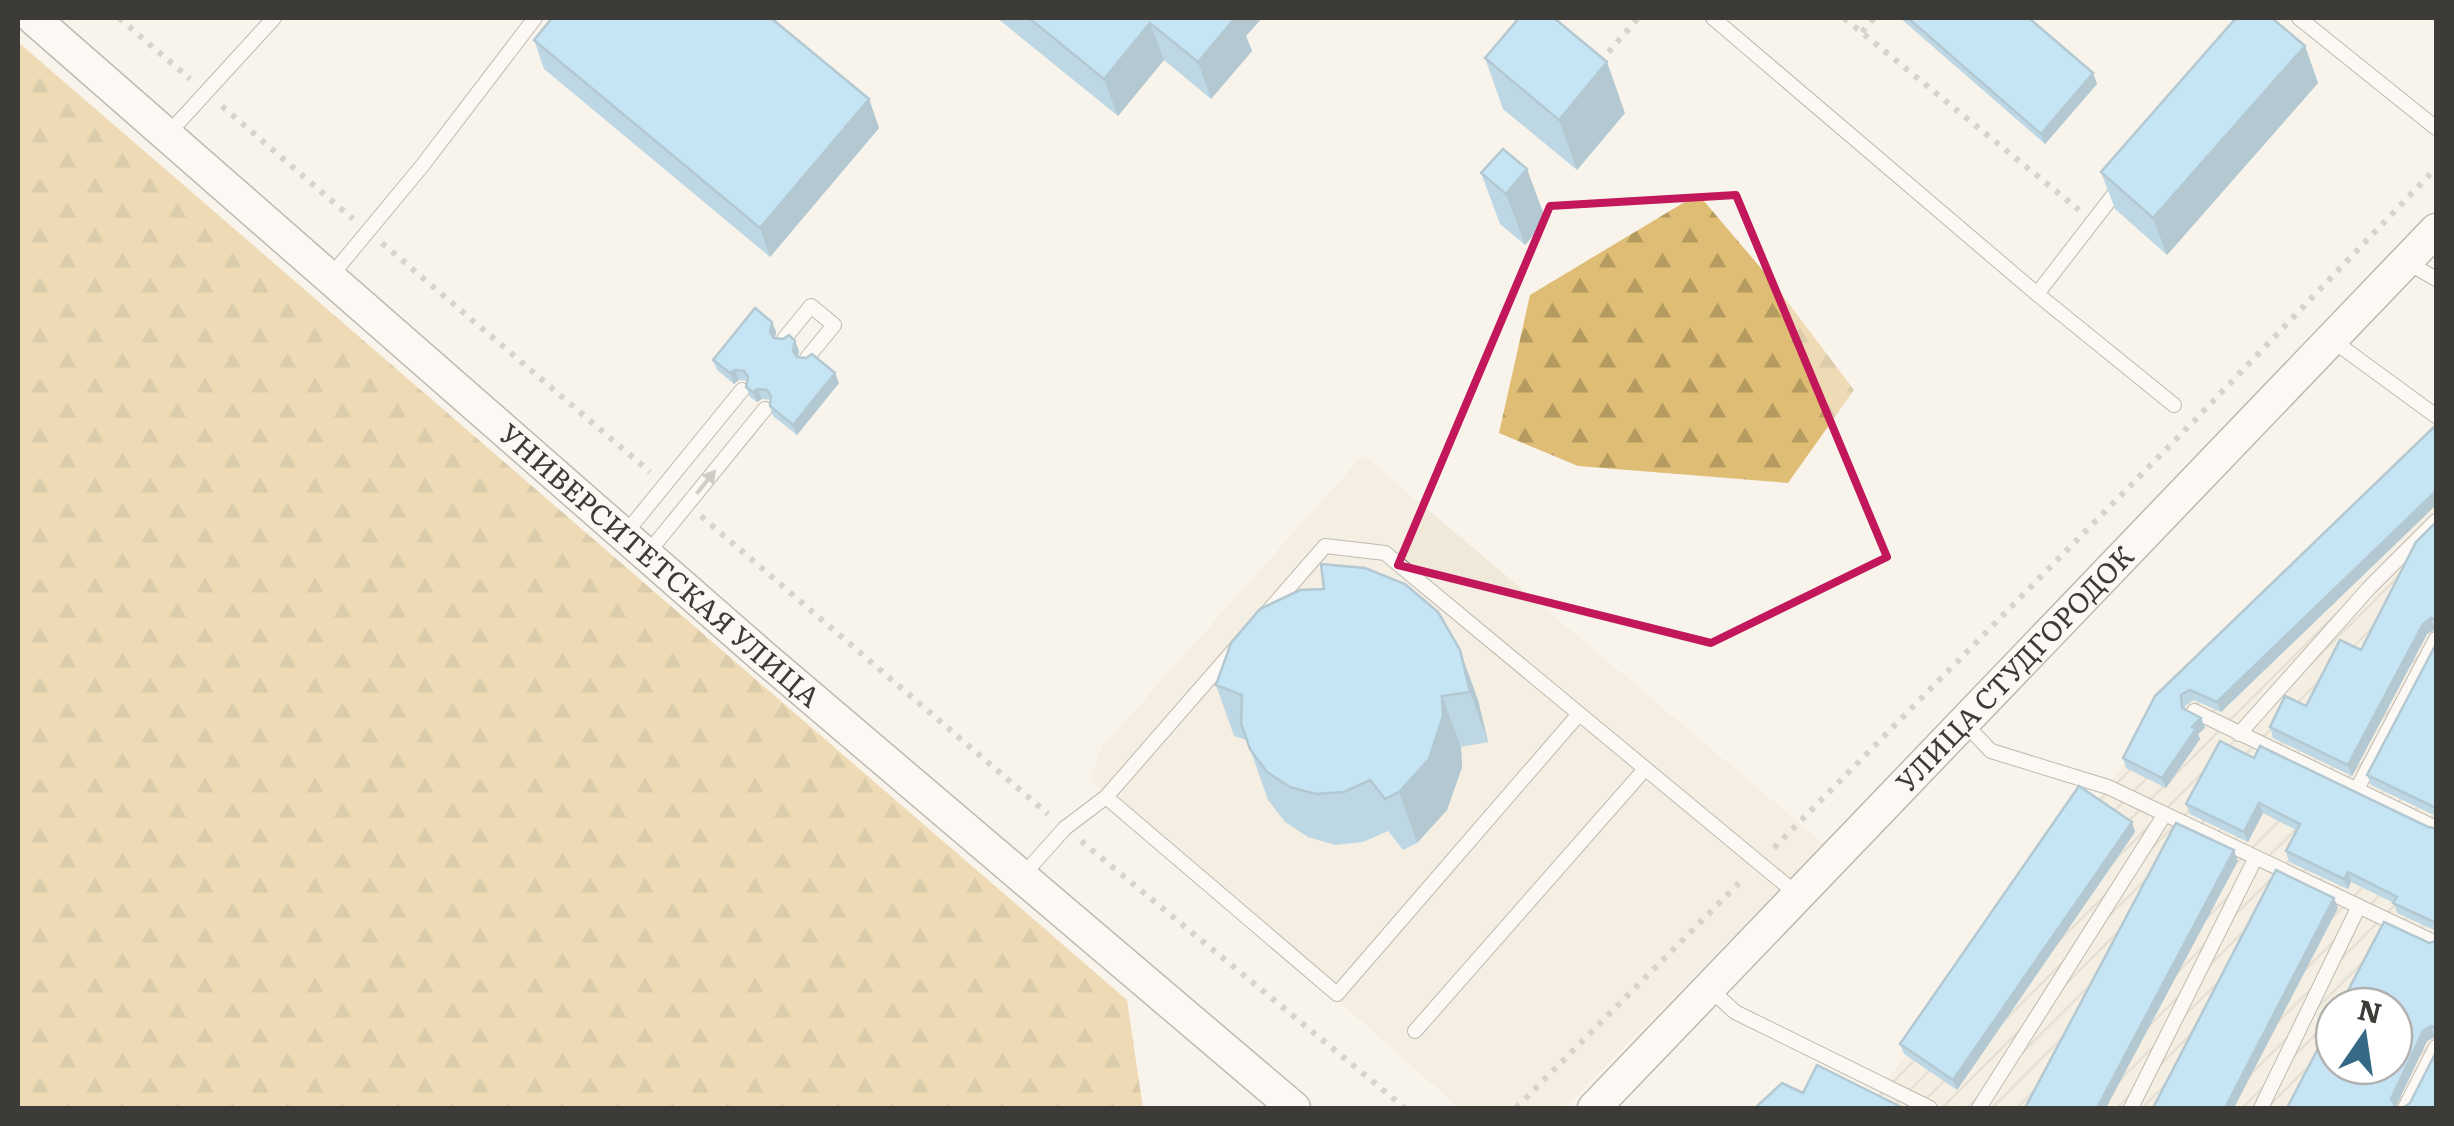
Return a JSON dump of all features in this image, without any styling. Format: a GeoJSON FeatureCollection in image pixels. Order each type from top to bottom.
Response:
{"type":"FeatureCollection","features":[{"type":"Feature","properties":{"kind":"street","name":"УНИВЕРСИТЕТСКАЯ УЛИЦА"},"geometry":{"type":"LineString","coordinates":[[33,18],[636,544],[1294,1108]]}},
{"type":"Feature","properties":{"kind":"street","name":"УЛИЦА СТУДГОРОДОК"},"geometry":{"type":"LineString","coordinates":[[1594,1108],[2436,230]]}},
{"type":"Feature","properties":{"kind":"lane"},"geometry":{"type":"LineString","coordinates":[[167,136],[274,18]]}},
{"type":"Feature","properties":{"kind":"lane"},"geometry":{"type":"LineString","coordinates":[[329,277],[422,166],[534,18]]}},
{"type":"Feature","properties":{"kind":"lane"},"geometry":{"type":"LineString","coordinates":[[1712,18],[2174,405]]}},
{"type":"Feature","properties":{"kind":"lane"},"geometry":{"type":"LineString","coordinates":[[2299,18],[2436,128]]}},
{"type":"Feature","properties":{"kind":"lane"},"geometry":{"type":"LineString","coordinates":[[2037,294],[2128,176]]}},
{"type":"Feature","properties":{"kind":"lane"},"geometry":{"type":"LineString","coordinates":[[2406,262],[2436,279]]}},
{"type":"Feature","properties":{"kind":"lane"},"geometry":{"type":"LineString","coordinates":[[784,339],[810,306],[834,325],[808,358]]}},
{"type":"Feature","properties":{"kind":"lane"},"geometry":{"type":"LineString","coordinates":[[2332,340],[2436,416]]}},
{"type":"Feature","properties":{"kind":"lane"},"geometry":{"type":"LineString","coordinates":[[636,544],[742,390]]}},
{"type":"Feature","properties":{"kind":"lane"},"geometry":{"type":"LineString","coordinates":[[636,544],[765,409]]}},
{"type":"Feature","properties":{"kind":"lane"},"geometry":{"type":"LineString","coordinates":[[2239,734],[2370,586],[2436,520]]}},
{"type":"Feature","properties":{"kind":"lane"},"geometry":{"type":"LineString","coordinates":[[1261,620],[1325,546],[1385,553],[1798,896]]}},
{"type":"Feature","properties":{"kind":"lane"},"geometry":{"type":"LineString","coordinates":[[1022,876],[1065,828],[1106,797],[1248,634]]}},
{"type":"Feature","properties":{"kind":"lane"},"geometry":{"type":"LineString","coordinates":[[2357,789],[2436,640]]}},
{"type":"Feature","properties":{"kind":"lane"},"geometry":{"type":"LineString","coordinates":[[2194,712],[2436,828]]}},
{"type":"Feature","properties":{"kind":"lane"},"geometry":{"type":"LineString","coordinates":[[1106,797],[1337,994],[1579,714]]}},
{"type":"Feature","properties":{"kind":"lane"},"geometry":{"type":"LineString","coordinates":[[1964,724],[1991,751],[2108,786],[2436,943]]}},
{"type":"Feature","properties":{"kind":"lane"},"geometry":{"type":"LineString","coordinates":[[1416,1031],[1646,769]]}},
{"type":"Feature","properties":{"kind":"lane"},"geometry":{"type":"LineString","coordinates":[[1979,1108],[2165,814]]}},
{"type":"Feature","properties":{"kind":"lane"},"geometry":{"type":"LineString","coordinates":[[2131,1108],[2256,857]]}},
{"type":"Feature","properties":{"kind":"lane"},"geometry":{"type":"LineString","coordinates":[[2261,1108],[2359,906]]}},
{"type":"Feature","properties":{"kind":"lane"},"geometry":{"type":"LineString","coordinates":[[1709,988],[1735,1012],[1930,1108]]}},
{"type":"Feature","properties":{"kind":"lane"},"geometry":{"type":"LineString","coordinates":[[2405,1108],[2436,1048]]}},
{"type":"Feature","properties":{"kind":"path"},"geometry":{"type":"LineString","coordinates":[[119,18],[656,477]]}},
{"type":"Feature","properties":{"kind":"path"},"geometry":{"type":"LineString","coordinates":[[1598,66],[1638,18]]}},
{"type":"Feature","properties":{"kind":"path"},"geometry":{"type":"LineString","coordinates":[[1844,18],[2092,220]]}},
{"type":"Feature","properties":{"kind":"path"},"geometry":{"type":"LineString","coordinates":[[1862,32],[1874,18]]}},
{"type":"Feature","properties":{"kind":"path"},"geometry":{"type":"LineString","coordinates":[[1766,856],[2194,421],[2436,168]]}},
{"type":"Feature","properties":{"kind":"path"},"geometry":{"type":"LineString","coordinates":[[686,503],[1065,828],[1405,1108]]}},
{"type":"Feature","properties":{"kind":"path"},"geometry":{"type":"LineString","coordinates":[[1516,1108],[1752,870]]}},
{"type":"Feature","properties":{"kind":"highlighted area"},"geometry":{"type":"Polygon","coordinates":[[[1736,195],[1887,557],[1711,643],[1398,565],[1550,206],[1736,195]]]}},
{"type":"Feature","properties":{"kind":"shaded area"},"geometry":{"type":"Polygon","coordinates":[[[2436,436],[2436,1108],[1769,1108],[1872,1100],[2141,741],[2436,436]]]}},
{"type":"Feature","properties":{"kind":"shaded area"},"geometry":{"type":"Polygon","coordinates":[[[1363,455],[1824,844],[1564,1108],[1459,1108],[1090,780],[1102,747],[1363,455]]]}},
{"type":"Feature","properties":{"kind":"green space"},"geometry":{"type":"Polygon","coordinates":[[[18,42],[1127,1000],[1143,1108],[18,1108],[18,42]]]}},
{"type":"Feature","properties":{"kind":"green space"},"geometry":{"type":"Polygon","coordinates":[[[1698,194],[1771,280],[1854,390],[1788,483],[1578,466],[1499,433],[1530,295],[1698,194]]]}},
{"type":"Feature","properties":{"kind":"building"},"geometry":{"type":"Polygon","coordinates":[[[552,18],[771,18],[869,99],[760,228],[534,40],[552,18]]]}},
{"type":"Feature","properties":{"kind":"building"},"geometry":{"type":"Polygon","coordinates":[[[1029,18],[1235,18],[1198,62],[1150,23],[1104,79],[1029,18]]]}},
{"type":"Feature","properties":{"kind":"building"},"geometry":{"type":"Polygon","coordinates":[[[1519,18],[1554,18],[1607,62],[1559,120],[1485,58],[1519,18]]]}},
{"type":"Feature","properties":{"kind":"building"},"geometry":{"type":"Polygon","coordinates":[[[1908,18],[2029,18],[2093,73],[2041,134],[1908,18]]]}},
{"type":"Feature","properties":{"kind":"building"},"geometry":{"type":"Polygon","coordinates":[[[2236,18],[2272,18],[2305,46],[2153,218],[2101,172],[2236,18]]]}},
{"type":"Feature","properties":{"kind":"building"},"geometry":{"type":"Polygon","coordinates":[[[1503,149],[1527,169],[1506,194],[1481,173],[1503,149]]]}},
{"type":"Feature","properties":{"kind":"building"},"geometry":{"type":"Polygon","coordinates":[[[755,308],[772,322],[770,332],[774,338],[789,335],[795,341],[793,351],[797,357],[812,354],[835,373],[793,425],[770,406],[767,390],[753,392],[746,387],[748,377],[744,371],[730,373],[713,360],[755,308]]]}},
{"type":"Feature","properties":{"kind":"building"},"geometry":{"type":"Polygon","coordinates":[[[2436,425],[2436,491],[2217,702],[2190,690],[2181,695],[2182,708],[2201,718],[2162,778],[2123,758],[2155,696],[2436,425]]]}},
{"type":"Feature","properties":{"kind":"building"},"geometry":{"type":"Polygon","coordinates":[[[2436,522],[2436,620],[2431,618],[2423,624],[2348,765],[2270,727],[2285,696],[2306,706],[2340,640],[2361,650],[2416,542],[2436,522]]]}},
{"type":"Feature","properties":{"kind":"building"},"geometry":{"type":"Polygon","coordinates":[[[1321,564],[1365,568],[1405,584],[1438,612],[1460,650],[1470,692],[1442,696],[1443,716],[1429,759],[1399,792],[1385,799],[1370,780],[1344,792],[1316,794],[1290,787],[1267,772],[1250,749],[1241,723],[1242,695],[1216,685],[1231,643],[1260,609],[1300,590],[1324,589],[1321,564]]]}},
{"type":"Feature","properties":{"kind":"building"},"geometry":{"type":"Polygon","coordinates":[[[2436,644],[2436,808],[2367,775],[2436,644]]]}},
{"type":"Feature","properties":{"kind":"building"},"geometry":{"type":"Polygon","coordinates":[[[2220,741],[2254,758],[2260,746],[2428,827],[2436,827],[2436,923],[2393,903],[2397,897],[2348,872],[2344,879],[2286,851],[2300,824],[2259,803],[2244,832],[2186,804],[2220,741]]]}},
{"type":"Feature","properties":{"kind":"building"},"geometry":{"type":"Polygon","coordinates":[[[2079,786],[2132,822],[1953,1080],[1900,1044],[2079,786]]]}},
{"type":"Feature","properties":{"kind":"building"},"geometry":{"type":"Polygon","coordinates":[[[2176,823],[2234,850],[2097,1108],[2025,1108],[2176,823]]]}},
{"type":"Feature","properties":{"kind":"building"},"geometry":{"type":"Polygon","coordinates":[[[2276,870],[2334,898],[2225,1108],[2153,1108],[2276,870]]]}},
{"type":"Feature","properties":{"kind":"building"},"geometry":{"type":"Polygon","coordinates":[[[2384,922],[2429,943],[2436,941],[2436,1028],[2431,1026],[2423,1031],[2414,1050],[2414,986],[2350,986],[2384,922]]]}},
{"type":"Feature","properties":{"kind":"building"},"geometry":{"type":"Polygon","coordinates":[[[2436,1052],[2436,1108],[2403,1108],[2410,1103],[2436,1052]]]}},
{"type":"Feature","properties":{"kind":"building"},"geometry":{"type":"Polygon","coordinates":[[[2314,1056],[2314,1086],[2397,1086],[2391,1099],[2396,1107],[2403,1108],[2287,1108],[2314,1056]]]}},
{"type":"Feature","properties":{"kind":"building"},"geometry":{"type":"Polygon","coordinates":[[[1817,1065],[1903,1108],[1755,1108],[1782,1083],[1803,1093],[1817,1065]]]}}]}
